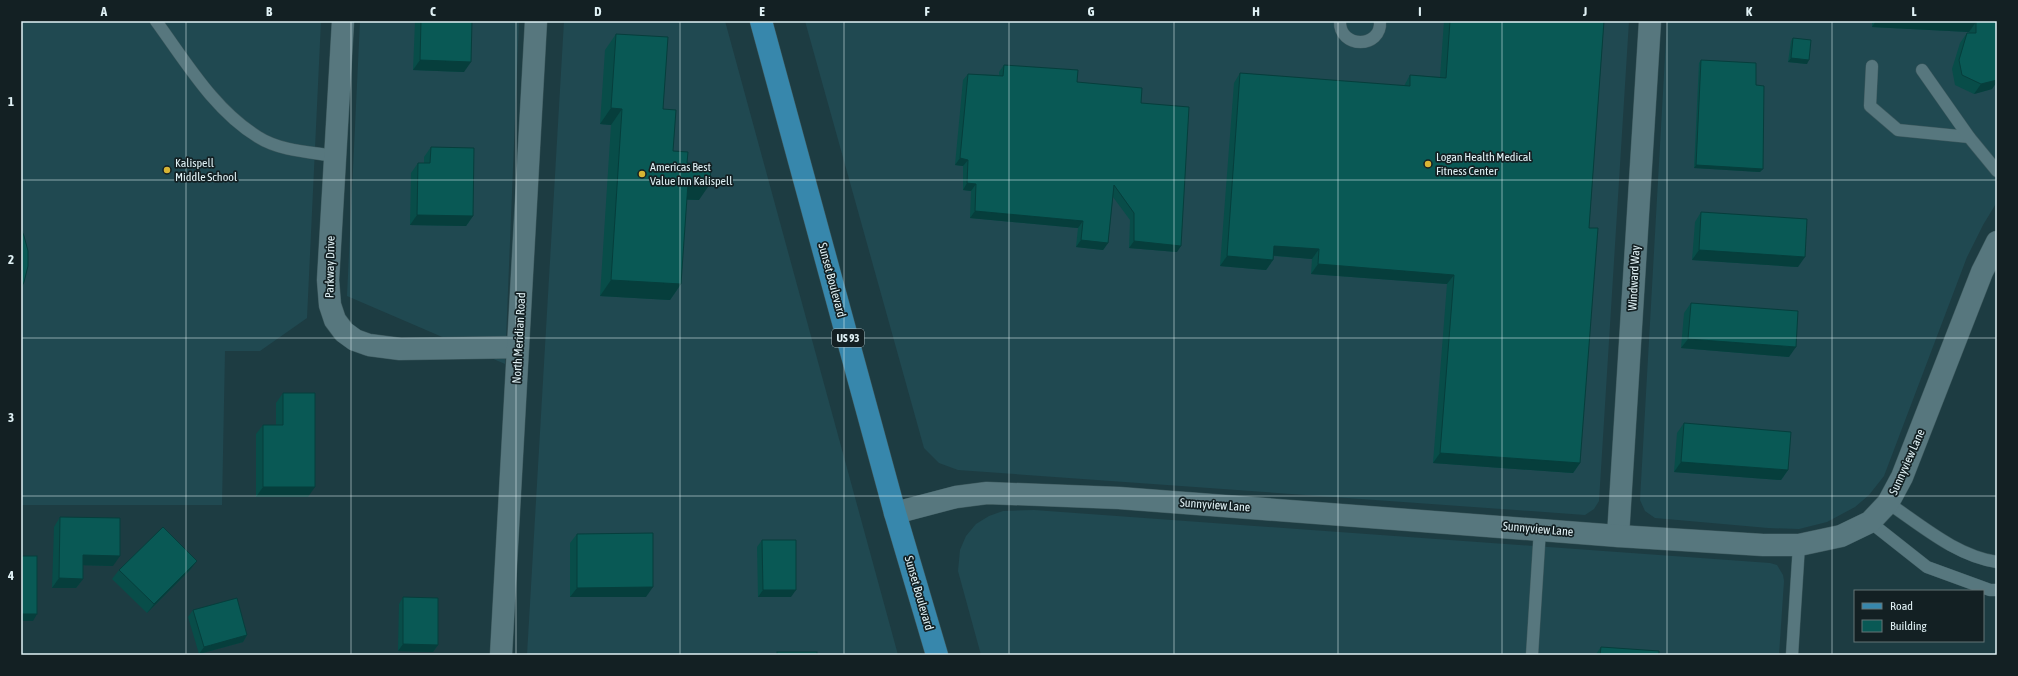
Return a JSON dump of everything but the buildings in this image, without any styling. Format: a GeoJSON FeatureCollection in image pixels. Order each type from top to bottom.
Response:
{"type":"FeatureCollection","features":[{"type":"Feature","properties":{"kind":"main road","name":"Sunset Boulevard"},"geometry":{"type":"LineString","coordinates":[[760,21],[896,513],[937,655]]}},
{"type":"Feature","properties":{"kind":"street","name":"Parkway Drive"},"geometry":{"type":"LineString","coordinates":[[343,21],[328,280],[330,305],[335,320],[344,332],[355,340],[369,345],[400,349],[518,347]]}},
{"type":"Feature","properties":{"kind":"street","name":"North Meridian Road"},"geometry":{"type":"LineString","coordinates":[[501,655],[536,21]]}},
{"type":"Feature","properties":{"kind":"street","name":"Windward Way"},"geometry":{"type":"LineString","coordinates":[[1618,536],[1650,21]]}},
{"type":"Feature","properties":{"kind":"street","name":"Sunnyview Lane"},"geometry":{"type":"LineString","coordinates":[[896,513],[956,497],[987,493],[1119,498],[1618,536],[1763,545],[1800,545],[1840,536],[1870,522],[1888,503],[1902,477],[1982,272],[1997,242]]}},
{"type":"Feature","properties":{"kind":"lane"},"geometry":{"type":"LineString","coordinates":[[156,21],[218,105],[259,138],[286,148],[335,156]]}},
{"type":"Feature","properties":{"kind":"lane"},"geometry":{"type":"LineString","coordinates":[[1340,21],[1345,37],[1350,41],[1362,43],[1374,38],[1378,32],[1380,21]]}},
{"type":"Feature","properties":{"kind":"lane"},"geometry":{"type":"LineString","coordinates":[[1872,66],[1870,106],[1898,130],[1969,137]]}},
{"type":"Feature","properties":{"kind":"lane"},"geometry":{"type":"LineString","coordinates":[[1922,70],[1969,137],[1997,171]]}},
{"type":"Feature","properties":{"kind":"lane"},"geometry":{"type":"LineString","coordinates":[[1888,503],[1937,537],[1964,552],[1997,562]]}},
{"type":"Feature","properties":{"kind":"lane"},"geometry":{"type":"LineString","coordinates":[[1870,522],[1927,567],[1990,590],[1997,590]]}},
{"type":"Feature","properties":{"kind":"lane"},"geometry":{"type":"LineString","coordinates":[[1532,655],[1540,529]]}},
{"type":"Feature","properties":{"kind":"lane"},"geometry":{"type":"LineString","coordinates":[[1792,655],[1800,545]]}},
{"type":"Feature","properties":{"kind":"shaded area","name":"Kalispell Middle School"},"geometry":{"type":"Polygon","coordinates":[[[21,21],[321,21],[307,318],[260,351],[225,351],[222,505],[21,505],[21,21]]]}},
{"type":"Feature","properties":{"kind":"shaded area"},"geometry":{"type":"Polygon","coordinates":[[[360,21],[519,21],[505,364],[347,296],[360,21]]]}},
{"type":"Feature","properties":{"kind":"shaded area"},"geometry":{"type":"Polygon","coordinates":[[[564,21],[725,21],[898,655],[527,655],[564,21]]]}},
{"type":"Feature","properties":{"kind":"shaded area"},"geometry":{"type":"Polygon","coordinates":[[[805,21],[1629,21],[1599,501],[1594,509],[1585,515],[958,470],[939,463],[924,448],[805,21]]]}},
{"type":"Feature","properties":{"kind":"shaded area"},"geometry":{"type":"Polygon","coordinates":[[[1667,21],[1997,21],[1997,202],[1983,225],[1967,257],[1884,476],[1869,495],[1855,507],[1827,522],[1799,529],[1768,528],[1655,518],[1645,511],[1640,500],[1667,21]]]}},
{"type":"Feature","properties":{"kind":"shaded area"},"geometry":{"type":"Polygon","coordinates":[[[1034,510],[1770,563],[1777,565],[1783,575],[1784,581],[1779,655],[981,655],[958,571],[960,550],[966,536],[976,524],[989,516],[1003,511],[1034,510]]]}},
{"type":"Feature","properties":{"kind":"place","name":"Logan Health Medical Fitness Center"},"geometry":{"type":"Point","coordinates":[1428,164]}},
{"type":"Feature","properties":{"kind":"place","name":"Kalispell Middle School"},"geometry":{"type":"Point","coordinates":[167,170]}},
{"type":"Feature","properties":{"kind":"place","name":"Americas Best Value Inn Kalispell"},"geometry":{"type":"Point","coordinates":[642,174]}}]}
